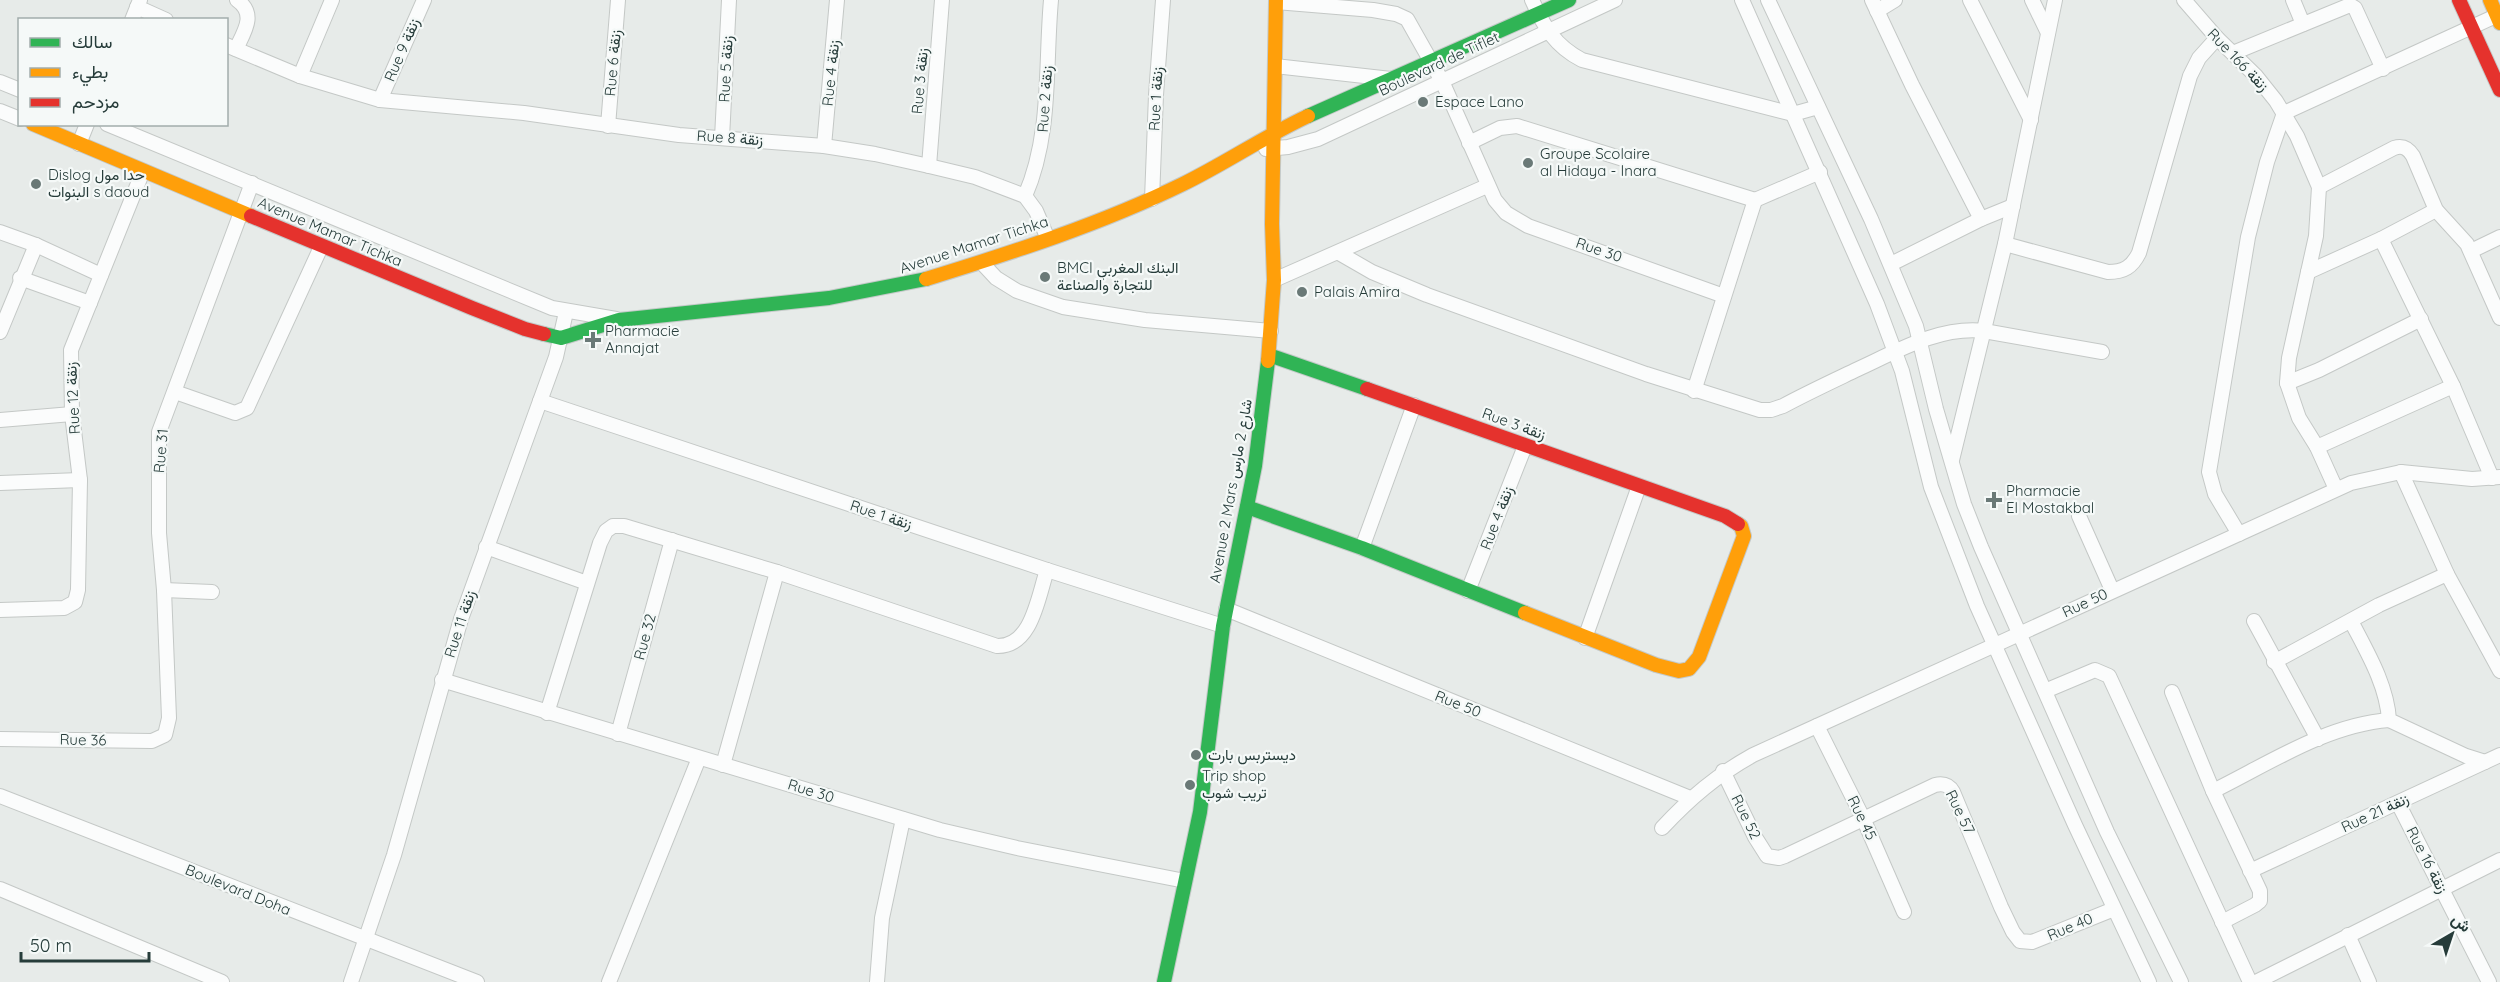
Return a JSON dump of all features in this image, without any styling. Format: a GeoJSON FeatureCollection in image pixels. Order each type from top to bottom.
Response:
{"type":"FeatureCollection","features":[{"type":"Feature","properties":{"kind":"street"},"geometry":{"type":"LineString","coordinates":[[231,47],[247,25],[247,8],[237,0]]}},
{"type":"Feature","properties":{"kind":"street"},"geometry":{"type":"LineString","coordinates":[[300,76],[332,0]]}},
{"type":"Feature","properties":{"kind":"street","name":"Rue 9 زنقة"},"geometry":{"type":"LineString","coordinates":[[380,100],[424,0]]}},
{"type":"Feature","properties":{"kind":"street","name":"Rue 6 زنقة"},"geometry":{"type":"LineString","coordinates":[[608,126],[618,0]]}},
{"type":"Feature","properties":{"kind":"street","name":"Rue 5 زنقة"},"geometry":{"type":"LineString","coordinates":[[722,138],[729,0]]}},
{"type":"Feature","properties":{"kind":"street","name":"Rue 4 زنقة"},"geometry":{"type":"LineString","coordinates":[[824,146],[837,0]]}},
{"type":"Feature","properties":{"kind":"street","name":"Rue 3 زنقة"},"geometry":{"type":"LineString","coordinates":[[929,165],[942,0]]}},
{"type":"Feature","properties":{"kind":"street","name":"Rue 2 زنقة"},"geometry":{"type":"LineString","coordinates":[[1025,196],[1038,163],[1043,135],[1051,0]]}},
{"type":"Feature","properties":{"kind":"street","name":"Rue 1 زنقة"},"geometry":{"type":"LineString","coordinates":[[1152,199],[1163,0]]}},
{"type":"Feature","properties":{"kind":"street"},"geometry":{"type":"LineString","coordinates":[[1532,0],[1547,32],[1564,50],[1582,60],[1793,114],[1818,107]]}},
{"type":"Feature","properties":{"kind":"street","name":"Boulevard de Tiflet"},"geometry":{"type":"LineString","coordinates":[[1274,134],[1309,116],[1569,0]]}},
{"type":"Feature","properties":{"kind":"street","name":"Boulevard de Tiflet"},"geometry":{"type":"LineString","coordinates":[[1273,150],[1318,139],[1615,0]]}},
{"type":"Feature","properties":{"kind":"street"},"geometry":{"type":"LineString","coordinates":[[1742,0],[1866,274],[1902,370],[1931,487],[1951,541],[1995,645],[2149,982]]}},
{"type":"Feature","properties":{"kind":"street"},"geometry":{"type":"LineString","coordinates":[[1768,0],[1891,264],[1921,342],[1936,409],[1977,536],[2107,832],[2181,982]]}},
{"type":"Feature","properties":{"kind":"street"},"geometry":{"type":"LineString","coordinates":[[1895,0],[1874,5],[1981,219]]}},
{"type":"Feature","properties":{"kind":"street"},"geometry":{"type":"LineString","coordinates":[[1970,0],[2031,120]]}},
{"type":"Feature","properties":{"kind":"street"},"geometry":{"type":"LineString","coordinates":[[2032,0],[2048,33]]}},
{"type":"Feature","properties":{"kind":"street"},"geometry":{"type":"LineString","coordinates":[[1952,461],[2013,206],[2055,0]]}},
{"type":"Feature","properties":{"kind":"street","name":"Rue 166 زنقة"},"geometry":{"type":"LineString","coordinates":[[2184,0],[2266,88],[2284,113],[2306,154],[2319,187]]}},
{"type":"Feature","properties":{"kind":"street"},"geometry":{"type":"LineString","coordinates":[[2293,0],[2303,24]]}},
{"type":"Feature","properties":{"kind":"street"},"geometry":{"type":"LineString","coordinates":[[2459,0],[2500,90]]}},
{"type":"Feature","properties":{"kind":"street"},"geometry":{"type":"LineString","coordinates":[[2239,534],[2214,494],[2209,472],[2248,237],[2267,162],[2284,113],[2472,26],[2499,17],[2490,0]]}},
{"type":"Feature","properties":{"kind":"street","name":"Rue 30"},"geometry":{"type":"LineString","coordinates":[[1276,1],[1396,14],[1410,22],[1442,81],[1487,186],[1500,207],[1514,219],[1724,296]]}},
{"type":"Feature","properties":{"kind":"street","name":"Avenue 2 Mars شارع 2 مارس"},"geometry":{"type":"LineString","coordinates":[[1164,982],[1200,812],[1223,626],[1247,507],[1269,356],[1274,280],[1273,150],[1276,1]]}},
{"type":"Feature","properties":{"kind":"street"},"geometry":{"type":"LineString","coordinates":[[2233,53],[2344,6],[2353,6],[2383,69]]}},
{"type":"Feature","properties":{"kind":"street"},"geometry":{"type":"LineString","coordinates":[[136,9],[161,18]]}},
{"type":"Feature","properties":{"kind":"street"},"geometry":{"type":"LineString","coordinates":[[2004,244],[2108,272],[2122,271],[2130,266],[2139,253],[2145,234],[2190,76],[2199,58],[2217,38]]}},
{"type":"Feature","properties":{"kind":"street","name":"Rue 8 زنقة"},"geometry":{"type":"LineString","coordinates":[[231,47],[300,76],[362,97],[524,113],[608,126],[824,146],[929,165],[984,180],[1025,196]]}},
{"type":"Feature","properties":{"kind":"street"},"geometry":{"type":"LineString","coordinates":[[1275,66],[1394,79]]}},
{"type":"Feature","properties":{"kind":"street"},"geometry":{"type":"LineString","coordinates":[[0,82],[18,89]]}},
{"type":"Feature","properties":{"kind":"street"},"geometry":{"type":"LineString","coordinates":[[0,111],[18,118]]}},
{"type":"Feature","properties":{"kind":"street","name":"Avenue Mamar Tichka"},"geometry":{"type":"LineString","coordinates":[[38,126],[321,247],[525,329],[561,338],[619,320],[860,293],[918,282],[1098,222],[1152,199],[1274,134]]}},
{"type":"Feature","properties":{"kind":"street"},"geometry":{"type":"LineString","coordinates":[[79,144],[86,126]]}},
{"type":"Feature","properties":{"kind":"street","name":"Avenue Mamar Tichka"},"geometry":{"type":"LineString","coordinates":[[112,126],[454,269],[566,312],[619,320]]}},
{"type":"Feature","properties":{"kind":"street"},"geometry":{"type":"LineString","coordinates":[[1469,143],[1500,128],[1520,127],[1755,200],[1820,172]]}},
{"type":"Feature","properties":{"kind":"street"},"geometry":{"type":"LineString","coordinates":[[2337,489],[2300,418],[2287,382],[2289,358],[2316,236],[2319,187],[2394,148],[2403,147],[2413,156],[2436,210],[2463,237],[2500,318]]}},
{"type":"Feature","properties":{"kind":"street"},"geometry":{"type":"LineString","coordinates":[[1251,148],[1273,150]]}},
{"type":"Feature","properties":{"kind":"street","name":"Rue 12 زنقة"},"geometry":{"type":"LineString","coordinates":[[0,610],[64,608],[75,602],[78,590],[80,480],[72,414],[71,350],[143,171]]}},
{"type":"Feature","properties":{"kind":"street","name":"Rue 31"},"geometry":{"type":"LineString","coordinates":[[165,735],[169,718],[164,590],[159,533],[159,432],[252,183]]}},
{"type":"Feature","properties":{"kind":"street"},"geometry":{"type":"LineString","coordinates":[[1274,280],[1487,186]]}},
{"type":"Feature","properties":{"kind":"street"},"geometry":{"type":"LineString","coordinates":[[1025,196],[1036,211],[1048,239]]}},
{"type":"Feature","properties":{"kind":"street"},"geometry":{"type":"LineString","coordinates":[[1694,391],[1755,200]]}},
{"type":"Feature","properties":{"kind":"street"},"geometry":{"type":"LineString","coordinates":[[1891,264],[1981,219],[2013,206]]}},
{"type":"Feature","properties":{"kind":"street"},"geometry":{"type":"LineString","coordinates":[[2308,272],[2436,210]]}},
{"type":"Feature","properties":{"kind":"street"},"geometry":{"type":"LineString","coordinates":[[0,232],[36,245],[101,275]]}},
{"type":"Feature","properties":{"kind":"street"},"geometry":{"type":"LineString","coordinates":[[2470,251],[2500,237]]}},
{"type":"Feature","properties":{"kind":"street"},"geometry":{"type":"LineString","coordinates":[[2381,238],[2496,478]]}},
{"type":"Feature","properties":{"kind":"street"},"geometry":{"type":"LineString","coordinates":[[0,332],[36,245]]}},
{"type":"Feature","properties":{"kind":"street"},"geometry":{"type":"LineString","coordinates":[[175,392],[235,413],[247,408],[321,247]]}},
{"type":"Feature","properties":{"kind":"street"},"geometry":{"type":"LineString","coordinates":[[1339,253],[1372,272],[1404,286],[1694,391],[1754,409],[1772,410],[1895,352],[1948,332],[1984,331],[2102,352]]}},
{"type":"Feature","properties":{"kind":"street"},"geometry":{"type":"LineString","coordinates":[[982,262],[996,278],[1017,291],[1063,307],[1145,320],[1271,331]]}},
{"type":"Feature","properties":{"kind":"street"},"geometry":{"type":"LineString","coordinates":[[21,278],[90,303]]}},
{"type":"Feature","properties":{"kind":"street","name":"Rue 11 زنقة"},"geometry":{"type":"LineString","coordinates":[[366,940],[394,855],[442,680],[486,547],[540,401],[561,338],[566,312]]}},
{"type":"Feature","properties":{"kind":"street"},"geometry":{"type":"LineString","coordinates":[[2287,382],[2319,370],[2421,319]]}},
{"type":"Feature","properties":{"kind":"street","name":"Rue 3 زنقة"},"geometry":{"type":"LineString","coordinates":[[1269,356],[1725,516],[1736,522],[1743,530],[1744,536],[1705,643],[1696,662],[1689,669],[1678,671],[1656,665],[1585,638]]}},
{"type":"Feature","properties":{"kind":"street"},"geometry":{"type":"LineString","coordinates":[[2317,447],[2453,386]]}},
{"type":"Feature","properties":{"kind":"street","name":"Rue 1 زنقة"},"geometry":{"type":"LineString","coordinates":[[540,401],[1047,570],[1223,626]]}},
{"type":"Feature","properties":{"kind":"street"},"geometry":{"type":"LineString","coordinates":[[1362,548],[1414,405]]}},
{"type":"Feature","properties":{"kind":"street"},"geometry":{"type":"LineString","coordinates":[[0,420],[72,414]]}},
{"type":"Feature","properties":{"kind":"street","name":"Rue 4 زنقة"},"geometry":{"type":"LineString","coordinates":[[1468,591],[1525,446]]}},
{"type":"Feature","properties":{"kind":"street"},"geometry":{"type":"LineString","coordinates":[[2401,472],[2447,574],[2500,671]]}},
{"type":"Feature","properties":{"kind":"street","name":"Rue 50"},"geometry":{"type":"LineString","coordinates":[[1662,828],[1690,798],[1724,771],[1779,742],[2337,489],[2366,478],[2401,472],[2454,478],[2496,478]]}},
{"type":"Feature","properties":{"kind":"street"},"geometry":{"type":"LineString","coordinates":[[0,483],[80,480]]}},
{"type":"Feature","properties":{"kind":"street"},"geometry":{"type":"LineString","coordinates":[[1247,507],[1362,548],[1585,638],[1639,486]]}},
{"type":"Feature","properties":{"kind":"street"},"geometry":{"type":"LineString","coordinates":[[2079,516],[2097,561],[2112,590]]}},
{"type":"Feature","properties":{"kind":"street"},"geometry":{"type":"LineString","coordinates":[[547,713],[602,538],[612,526],[624,526],[777,572],[990,644],[1004,646],[1018,641],[1023,635],[1047,570]]}},
{"type":"Feature","properties":{"kind":"street","name":"Rue 32"},"geometry":{"type":"LineString","coordinates":[[618,734],[672,540]]}},
{"type":"Feature","properties":{"kind":"street"},"geometry":{"type":"LineString","coordinates":[[486,547],[587,584]]}},
{"type":"Feature","properties":{"kind":"street"},"geometry":{"type":"LineString","coordinates":[[723,765],[777,572]]}},
{"type":"Feature","properties":{"kind":"street"},"geometry":{"type":"LineString","coordinates":[[2274,662],[2408,590],[2447,574]]}},
{"type":"Feature","properties":{"kind":"street"},"geometry":{"type":"LineString","coordinates":[[164,590],[212,592]]}},
{"type":"Feature","properties":{"kind":"street","name":"Rue 50"},"geometry":{"type":"LineString","coordinates":[[1226,609],[1690,798]]}},
{"type":"Feature","properties":{"kind":"street"},"geometry":{"type":"LineString","coordinates":[[2254,621],[2274,662],[2318,739]]}},
{"type":"Feature","properties":{"kind":"street"},"geometry":{"type":"LineString","coordinates":[[2351,621],[2381,684],[2389,720]]}},
{"type":"Feature","properties":{"kind":"street"},"geometry":{"type":"LineString","coordinates":[[2045,691],[2095,670],[2109,676],[2250,982]]}},
{"type":"Feature","properties":{"kind":"street","name":"Rue 30"},"geometry":{"type":"LineString","coordinates":[[442,680],[903,819],[1007,846],[1185,881]]}},
{"type":"Feature","properties":{"kind":"street"},"geometry":{"type":"LineString","coordinates":[[2172,692],[2212,791],[2260,891],[2260,901],[2222,922]]}},
{"type":"Feature","properties":{"kind":"street"},"geometry":{"type":"LineString","coordinates":[[2212,791],[2318,739],[2356,725],[2389,720],[2466,756],[2485,762]]}},
{"type":"Feature","properties":{"kind":"street","name":"Rue 45"},"geometry":{"type":"LineString","coordinates":[[1817,726],[1863,818],[1904,912]]}},
{"type":"Feature","properties":{"kind":"street","name":"Rue 36"},"geometry":{"type":"LineString","coordinates":[[0,739],[152,741],[165,735]]}},
{"type":"Feature","properties":{"kind":"street","name":"Rue 21 زنقة"},"geometry":{"type":"LineString","coordinates":[[2250,872],[2500,755]]}},
{"type":"Feature","properties":{"kind":"street"},"geometry":{"type":"LineString","coordinates":[[609,982],[699,758]]}},
{"type":"Feature","properties":{"kind":"street","name":"Rue 52"},"geometry":{"type":"LineString","coordinates":[[1724,771],[1760,847],[1767,855],[1774,858]]}},
{"type":"Feature","properties":{"kind":"street","name":"Rue 57"},"geometry":{"type":"LineString","coordinates":[[1774,858],[1795,852],[1935,785],[1948,785],[1955,796],[2013,933],[2025,943]]}},
{"type":"Feature","properties":{"kind":"street","name":"Boulevard Doha"},"geometry":{"type":"LineString","coordinates":[[0,796],[477,982]]}},
{"type":"Feature","properties":{"kind":"street","name":"Rue 16 زنقة"},"geometry":{"type":"LineString","coordinates":[[2398,803],[2488,982]]}},
{"type":"Feature","properties":{"kind":"street"},"geometry":{"type":"LineString","coordinates":[[877,982],[882,918],[903,819]]}},
{"type":"Feature","properties":{"kind":"street"},"geometry":{"type":"LineString","coordinates":[[2256,982],[2500,860]]}},
{"type":"Feature","properties":{"kind":"street"},"geometry":{"type":"LineString","coordinates":[[0,889],[222,982]]}},
{"type":"Feature","properties":{"kind":"street","name":"Rue 40"},"geometry":{"type":"LineString","coordinates":[[2025,943],[2114,909]]}},
{"type":"Feature","properties":{"kind":"street"},"geometry":{"type":"LineString","coordinates":[[2348,935],[2369,982]]}},
{"type":"Feature","properties":{"kind":"street"},"geometry":{"type":"LineString","coordinates":[[351,982],[366,940]]}},
{"type":"Feature","properties":{"kind":"traffic: fast"},"geometry":{"type":"LineString","coordinates":[[1308,116],[1569,0]]}},
{"type":"Feature","properties":{"kind":"traffic: fast"},"geometry":{"type":"LineString","coordinates":[[544,334],[561,338],[619,320],[829,298],[926,279]]}},
{"type":"Feature","properties":{"kind":"traffic: fast"},"geometry":{"type":"LineString","coordinates":[[1269,355],[1367,389]]}},
{"type":"Feature","properties":{"kind":"traffic: fast"},"geometry":{"type":"LineString","coordinates":[[1164,982],[1200,812],[1223,626],[1255,466],[1268,361]]}},
{"type":"Feature","properties":{"kind":"traffic: fast"},"geometry":{"type":"LineString","coordinates":[[1247,507],[1362,548],[1525,613]]}},
{"type":"Feature","properties":{"kind":"traffic: slow"},"geometry":{"type":"LineString","coordinates":[[1268,361],[1274,280],[1272,224],[1276,0]]}},
{"type":"Feature","properties":{"kind":"traffic: slow"},"geometry":{"type":"LineString","coordinates":[[2490,0],[2500,23]]}},
{"type":"Feature","properties":{"kind":"traffic: slow"},"geometry":{"type":"LineString","coordinates":[[926,279],[1024,248],[1121,212],[1199,176],[1308,116]]}},
{"type":"Feature","properties":{"kind":"traffic: slow"},"geometry":{"type":"LineString","coordinates":[[38,126],[251,216]]}},
{"type":"Feature","properties":{"kind":"traffic: slow"},"geometry":{"type":"LineString","coordinates":[[1525,613],[1656,665],[1679,671],[1689,669],[1699,657],[1744,536],[1738,524]]}},
{"type":"Feature","properties":{"kind":"traffic: jam"},"geometry":{"type":"LineString","coordinates":[[2459,0],[2500,90]]}},
{"type":"Feature","properties":{"kind":"traffic: jam"},"geometry":{"type":"LineString","coordinates":[[251,216],[472,308],[544,334]]}},
{"type":"Feature","properties":{"kind":"traffic: jam"},"geometry":{"type":"LineString","coordinates":[[1367,389],[1725,516],[1738,524]]}},
{"type":"Feature","properties":{"kind":"place","name":"Espace Lano"},"geometry":{"type":"Point","coordinates":[1423,102]}},
{"type":"Feature","properties":{"kind":"place","name":"Groupe Scolaire al Hidaya - Inara"},"geometry":{"type":"Point","coordinates":[1528,163]}},
{"type":"Feature","properties":{"kind":"place","name":"Dislog حدا مول البنوات s daoud"},"geometry":{"type":"Point","coordinates":[36,184]}},
{"type":"Feature","properties":{"kind":"place","name":"BMCI البنك المغربي للتجارة والصناعة"},"geometry":{"type":"Point","coordinates":[1045,277]}},
{"type":"Feature","properties":{"kind":"place","name":"Palais Amira"},"geometry":{"type":"Point","coordinates":[1302,292]}},
{"type":"Feature","properties":{"kind":"place","name":"Pharmacie Annajat"},"geometry":{"type":"Point","coordinates":[593,340]}},
{"type":"Feature","properties":{"kind":"place","name":"Pharmacie El Mostakbal"},"geometry":{"type":"Point","coordinates":[1994,500]}},
{"type":"Feature","properties":{"kind":"place","name":"ديستربس بارت"},"geometry":{"type":"Point","coordinates":[1196,755]}},
{"type":"Feature","properties":{"kind":"place","name":"Trip shop تريب شوب"},"geometry":{"type":"Point","coordinates":[1190,785]}}]}
